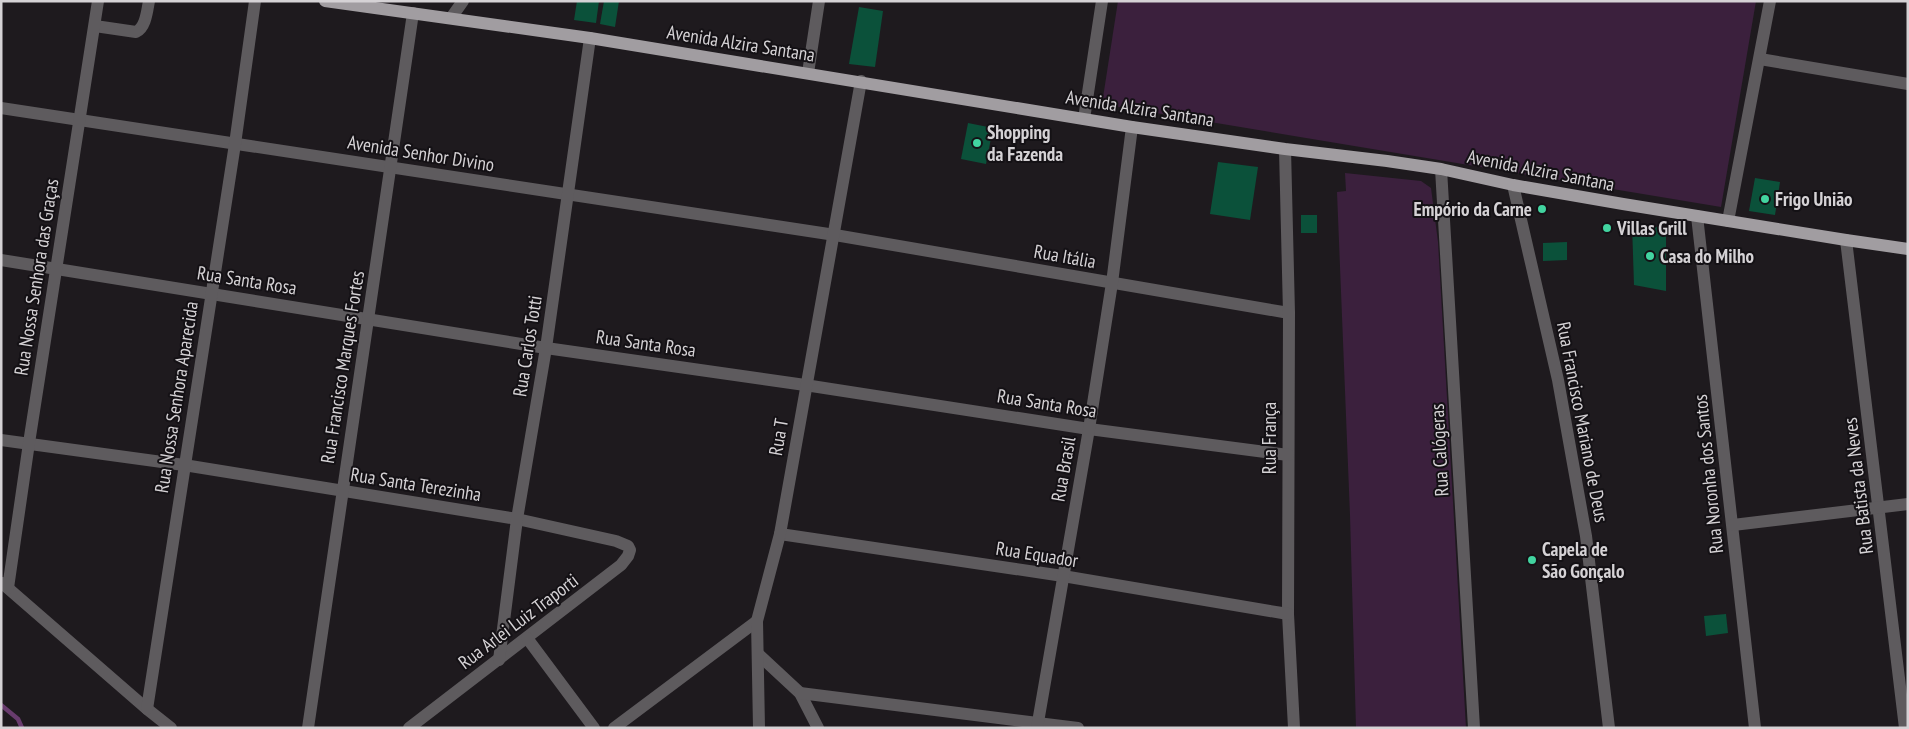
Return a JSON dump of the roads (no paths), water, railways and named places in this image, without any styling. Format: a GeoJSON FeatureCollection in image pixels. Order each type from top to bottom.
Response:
{"type":"FeatureCollection","features":[{"type":"Feature","properties":{"kind":"main road","name":"Avenida Alzira Santana"},"geometry":{"type":"LineString","coordinates":[[325,1],[362,4],[590,38],[1132,127],[1441,169],[1513,186],[1908,249]]}},
{"type":"Feature","properties":{"kind":"street","name":"Rua Nossa Senhora das Graças"},"geometry":{"type":"LineString","coordinates":[[5,585],[57,269],[98,1]]}},
{"type":"Feature","properties":{"kind":"street"},"geometry":{"type":"LineString","coordinates":[[95,26],[133,32],[141,30],[149,1]]}},
{"type":"Feature","properties":{"kind":"street","name":"Rua Nossa Senhora Aparecida"},"geometry":{"type":"LineString","coordinates":[[147,709],[235,144],[255,1]]}},
{"type":"Feature","properties":{"kind":"street"},"geometry":{"type":"LineString","coordinates":[[451,18],[462,1]]}},
{"type":"Feature","properties":{"kind":"street"},"geometry":{"type":"LineString","coordinates":[[808,73],[820,1]]}},
{"type":"Feature","properties":{"kind":"street"},"geometry":{"type":"LineString","coordinates":[[1084,119],[1102,1]]}},
{"type":"Feature","properties":{"kind":"street"},"geometry":{"type":"LineString","coordinates":[[1728,221],[1770,1]]}},
{"type":"Feature","properties":{"kind":"street","name":"Rua Francisco Marques Fortes"},"geometry":{"type":"LineString","coordinates":[[308,728],[413,13]]}},
{"type":"Feature","properties":{"kind":"street","name":"Rua Carlos Totti"},"geometry":{"type":"LineString","coordinates":[[499,660],[517,519],[546,348],[590,38]]}},
{"type":"Feature","properties":{"kind":"street"},"geometry":{"type":"LineString","coordinates":[[1760,59],[1908,84]]}},
{"type":"Feature","properties":{"kind":"street","name":"Rua T"},"geometry":{"type":"LineString","coordinates":[[759,728],[757,621],[780,534],[835,236],[861,81]]}},
{"type":"Feature","properties":{"kind":"street","name":"Avenida Senhor Divino"},"geometry":{"type":"LineString","coordinates":[[1,108],[835,236]]}},
{"type":"Feature","properties":{"kind":"street","name":"Rua Brasil"},"geometry":{"type":"LineString","coordinates":[[1037,725],[1089,429],[1112,284],[1132,127]]}},
{"type":"Feature","properties":{"kind":"street","name":"Rua França"},"geometry":{"type":"LineString","coordinates":[[1285,149],[1289,313],[1288,614],[1294,728]]}},
{"type":"Feature","properties":{"kind":"street","name":"Rua Calógeras"},"geometry":{"type":"LineString","coordinates":[[1441,169],[1474,728]]}},
{"type":"Feature","properties":{"kind":"street","name":"Rua Francisco Mariano de Deus"},"geometry":{"type":"LineString","coordinates":[[1513,186],[1558,380],[1586,536],[1609,728]]}},
{"type":"Feature","properties":{"kind":"street","name":"Rua Noronha dos Santos"},"geometry":{"type":"LineString","coordinates":[[1697,216],[1755,728]]}},
{"type":"Feature","properties":{"kind":"street","name":"Rua Itália"},"geometry":{"type":"LineString","coordinates":[[835,236],[1289,313]]}},
{"type":"Feature","properties":{"kind":"street","name":"Rua Batista da Neves"},"geometry":{"type":"LineString","coordinates":[[1846,240],[1905,728]]}},
{"type":"Feature","properties":{"kind":"street","name":"Rua Santa Rosa"},"geometry":{"type":"LineString","coordinates":[[1,260],[546,348],[806,385],[1089,429],[1288,455]]}},
{"type":"Feature","properties":{"kind":"street","name":"Rua Santa Terezinha"},"geometry":{"type":"LineString","coordinates":[[1,440],[28,442],[342,490],[517,519],[616,541]]}},
{"type":"Feature","properties":{"kind":"street"},"geometry":{"type":"LineString","coordinates":[[1732,525],[1908,504]]}},
{"type":"Feature","properties":{"kind":"street","name":"Rua Equador"},"geometry":{"type":"LineString","coordinates":[[780,534],[1063,576],[1288,614]]}},
{"type":"Feature","properties":{"kind":"street","name":"Rua Arlei Luiz Traporti"},"geometry":{"type":"LineString","coordinates":[[409,728],[621,565],[630,550],[628,546],[616,541]]}},
{"type":"Feature","properties":{"kind":"street"},"geometry":{"type":"LineString","coordinates":[[5,585],[171,728]]}},
{"type":"Feature","properties":{"kind":"street"},"geometry":{"type":"LineString","coordinates":[[614,728],[757,621]]}},
{"type":"Feature","properties":{"kind":"street"},"geometry":{"type":"LineString","coordinates":[[527,638],[594,728]]}},
{"type":"Feature","properties":{"kind":"street"},"geometry":{"type":"LineString","coordinates":[[758,654],[800,693],[818,728]]}},
{"type":"Feature","properties":{"kind":"street"},"geometry":{"type":"LineString","coordinates":[[800,693],[1037,725],[1078,728]]}},
{"type":"Feature","properties":{"kind":"waterway"},"geometry":{"type":"LineString","coordinates":[[1,705],[18,719],[22,728]]}},
{"type":"Feature","properties":{"kind":"place","name":"Shopping da Fazenda"},"geometry":{"type":"Point","coordinates":[977,143]}},
{"type":"Feature","properties":{"kind":"place","name":"Frigo União"},"geometry":{"type":"Point","coordinates":[1765,199]}},
{"type":"Feature","properties":{"kind":"place","name":"Empório da Carne"},"geometry":{"type":"Point","coordinates":[1542,209]}},
{"type":"Feature","properties":{"kind":"place","name":"Villas Grill"},"geometry":{"type":"Point","coordinates":[1607,228]}},
{"type":"Feature","properties":{"kind":"place","name":"Casa do Milho"},"geometry":{"type":"Point","coordinates":[1650,256]}},
{"type":"Feature","properties":{"kind":"place","name":"Capela de São Gonçalo"},"geometry":{"type":"Point","coordinates":[1532,560]}}]}
